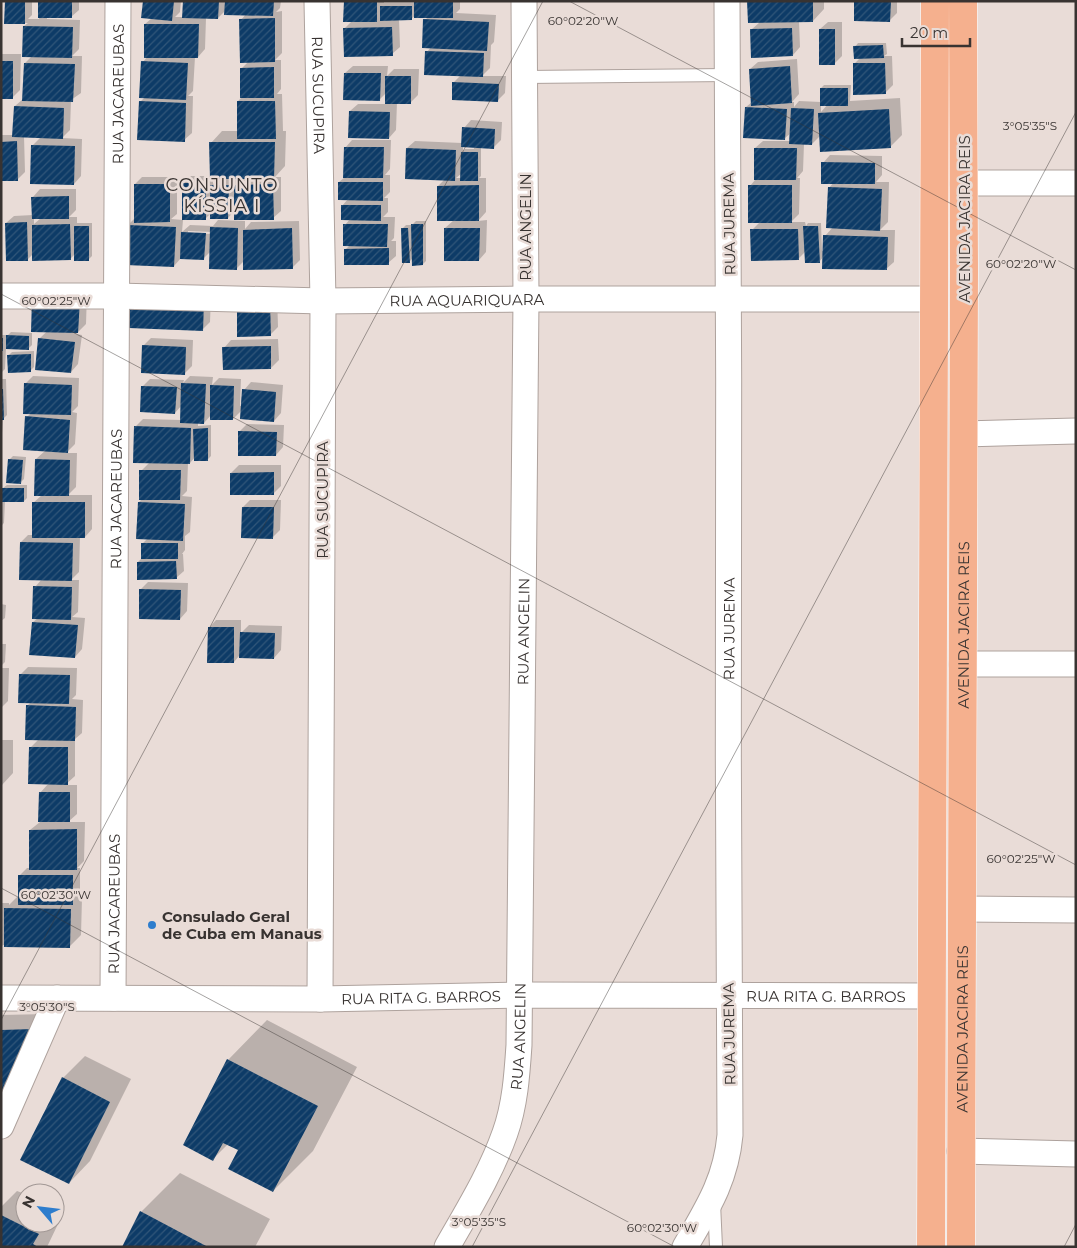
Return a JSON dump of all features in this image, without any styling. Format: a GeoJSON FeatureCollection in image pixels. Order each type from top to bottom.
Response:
{"type":"FeatureCollection","features":[{"type":"Feature","properties":{"kind":"main road","name":"AVENIDA JACIRA REIS"},"geometry":{"type":"LineString","coordinates":[[931,1247],[935,1]]}},
{"type":"Feature","properties":{"kind":"main road","name":"AVENIDA JACIRA REIS"},"geometry":{"type":"LineString","coordinates":[[961,1247],[964,434],[963,1]]}},
{"type":"Feature","properties":{"kind":"street","name":"RUA JACAREUBAS"},"geometry":{"type":"LineString","coordinates":[[113,998],[118,1]]}},
{"type":"Feature","properties":{"kind":"street","name":"RUA SUCUPIRA"},"geometry":{"type":"LineString","coordinates":[[317,1],[322,301],[320,999]]}},
{"type":"Feature","properties":{"kind":"street","name":"RUA ANGELIN"},"geometry":{"type":"LineString","coordinates":[[447,1247],[488,1174],[506,1132],[516,1088],[519,1045],[526,299],[524,1]]}},
{"type":"Feature","properties":{"kind":"street","name":"RUA JUREMA"},"geometry":{"type":"LineString","coordinates":[[685,1247],[723,1176],[728,1157],[730,1135],[730,299],[727,1]]}},
{"type":"Feature","properties":{"kind":"street"},"geometry":{"type":"LineString","coordinates":[[964,183],[1076,183]]}},
{"type":"Feature","properties":{"kind":"street","name":"RUA AQUARIQUARA"},"geometry":{"type":"LineString","coordinates":[[1,296],[116,296],[322,301],[934,299]]}},
{"type":"Feature","properties":{"kind":"street"},"geometry":{"type":"LineString","coordinates":[[964,434],[1076,431]]}},
{"type":"Feature","properties":{"kind":"street"},"geometry":{"type":"LineString","coordinates":[[962,664],[1076,664]]}},
{"type":"Feature","properties":{"kind":"street"},"geometry":{"type":"LineString","coordinates":[[962,909],[1076,910]]}},
{"type":"Feature","properties":{"kind":"street","name":"RUA RITA G. BARROS"},"geometry":{"type":"LineString","coordinates":[[1,998],[320,999],[520,995],[932,996]]}},
{"type":"Feature","properties":{"kind":"street"},"geometry":{"type":"LineString","coordinates":[[1,1126],[57,998]]}},
{"type":"Feature","properties":{"kind":"street"},"geometry":{"type":"LineString","coordinates":[[960,1151],[1076,1154]]}},
{"type":"Feature","properties":{"kind":"lane"},"geometry":{"type":"LineString","coordinates":[[525,77],[728,75]]}},
{"type":"Feature","properties":{"kind":"lane"},"geometry":{"type":"LineString","coordinates":[[714,1195],[716,1247]]}},
{"type":"Feature","properties":{"kind":"building"},"geometry":{"type":"Polygon","coordinates":[[[5,1],[25,1],[25,24],[4,24],[5,1]]]}},
{"type":"Feature","properties":{"kind":"building"},"geometry":{"type":"Polygon","coordinates":[[[38,1],[72,1],[72,18],[38,18],[38,1]]]}},
{"type":"Feature","properties":{"kind":"building"},"geometry":{"type":"Polygon","coordinates":[[[143,1],[174,1],[172,21],[141,18],[143,1]]]}},
{"type":"Feature","properties":{"kind":"building"},"geometry":{"type":"Polygon","coordinates":[[[183,1],[219,1],[218,19],[182,18],[183,1]]]}},
{"type":"Feature","properties":{"kind":"building"},"geometry":{"type":"Polygon","coordinates":[[[225,1],[274,1],[273,16],[224,15],[225,1]]]}},
{"type":"Feature","properties":{"kind":"building"},"geometry":{"type":"Polygon","coordinates":[[[344,1],[377,1],[377,22],[343,22],[344,1]]]}},
{"type":"Feature","properties":{"kind":"building"},"geometry":{"type":"Polygon","coordinates":[[[414,1],[453,1],[453,18],[414,18],[414,1]]]}},
{"type":"Feature","properties":{"kind":"building"},"geometry":{"type":"Polygon","coordinates":[[[747,1],[813,1],[813,22],[748,23],[747,1]]]}},
{"type":"Feature","properties":{"kind":"building"},"geometry":{"type":"Polygon","coordinates":[[[854,1],[891,1],[890,22],[854,21],[854,1]]]}},
{"type":"Feature","properties":{"kind":"building"},"geometry":{"type":"Polygon","coordinates":[[[380,6],[412,6],[412,20],[380,21],[380,6]]]}},
{"type":"Feature","properties":{"kind":"building"},"geometry":{"type":"Polygon","coordinates":[[[275,18],[275,62],[240,63],[239,19],[275,18]]]}},
{"type":"Feature","properties":{"kind":"building"},"geometry":{"type":"Polygon","coordinates":[[[423,19],[489,22],[487,51],[422,48],[423,19]]]}},
{"type":"Feature","properties":{"kind":"building"},"geometry":{"type":"Polygon","coordinates":[[[144,24],[199,24],[198,58],[144,58],[144,24]]]}},
{"type":"Feature","properties":{"kind":"building"},"geometry":{"type":"Polygon","coordinates":[[[23,26],[73,27],[72,58],[22,57],[23,26]]]}},
{"type":"Feature","properties":{"kind":"building"},"geometry":{"type":"Polygon","coordinates":[[[392,27],[393,56],[344,57],[343,28],[392,27]]]}},
{"type":"Feature","properties":{"kind":"building"},"geometry":{"type":"Polygon","coordinates":[[[792,28],[793,56],[751,58],[750,29],[792,28]]]}},
{"type":"Feature","properties":{"kind":"building"},"geometry":{"type":"Polygon","coordinates":[[[819,29],[835,29],[835,65],[819,65],[819,29]]]}},
{"type":"Feature","properties":{"kind":"building"},"geometry":{"type":"Polygon","coordinates":[[[883,45],[884,58],[854,59],[853,46],[883,45]]]}},
{"type":"Feature","properties":{"kind":"building"},"geometry":{"type":"Polygon","coordinates":[[[425,51],[484,53],[483,77],[424,75],[425,51]]]}},
{"type":"Feature","properties":{"kind":"building"},"geometry":{"type":"Polygon","coordinates":[[[1,61],[13,61],[13,99],[1,99],[1,61]]]}},
{"type":"Feature","properties":{"kind":"building"},"geometry":{"type":"Polygon","coordinates":[[[141,61],[188,63],[186,100],[139,98],[141,61]]]}},
{"type":"Feature","properties":{"kind":"building"},"geometry":{"type":"Polygon","coordinates":[[[24,63],[75,64],[73,102],[22,101],[24,63]]]}},
{"type":"Feature","properties":{"kind":"building"},"geometry":{"type":"Polygon","coordinates":[[[853,63],[885,63],[886,94],[853,95],[853,63]]]}},
{"type":"Feature","properties":{"kind":"building"},"geometry":{"type":"Polygon","coordinates":[[[790,66],[792,103],[751,106],[749,69],[790,66]]]}},
{"type":"Feature","properties":{"kind":"building"},"geometry":{"type":"Polygon","coordinates":[[[274,67],[274,98],[240,98],[240,68],[274,67]]]}},
{"type":"Feature","properties":{"kind":"building"},"geometry":{"type":"Polygon","coordinates":[[[344,73],[381,73],[380,101],[343,100],[344,73]]]}},
{"type":"Feature","properties":{"kind":"building"},"geometry":{"type":"Polygon","coordinates":[[[385,76],[411,76],[411,104],[385,104],[385,76]]]}},
{"type":"Feature","properties":{"kind":"building"},"geometry":{"type":"Polygon","coordinates":[[[452,82],[499,84],[498,102],[452,100],[452,82]]]}},
{"type":"Feature","properties":{"kind":"building"},"geometry":{"type":"Polygon","coordinates":[[[820,88],[848,88],[848,106],[820,106],[820,88]]]}},
{"type":"Feature","properties":{"kind":"building"},"geometry":{"type":"Polygon","coordinates":[[[139,101],[186,103],[185,142],[137,140],[139,101]]]}},
{"type":"Feature","properties":{"kind":"building"},"geometry":{"type":"Polygon","coordinates":[[[237,101],[275,101],[276,139],[237,139],[237,101]]]}},
{"type":"Feature","properties":{"kind":"building"},"geometry":{"type":"Polygon","coordinates":[[[14,106],[64,108],[63,139],[12,137],[14,106]]]}},
{"type":"Feature","properties":{"kind":"building"},"geometry":{"type":"Polygon","coordinates":[[[745,107],[787,109],[785,140],[743,138],[745,107]]]}},
{"type":"Feature","properties":{"kind":"building"},"geometry":{"type":"Polygon","coordinates":[[[791,108],[814,109],[812,145],[789,144],[791,108]]]}},
{"type":"Feature","properties":{"kind":"building"},"geometry":{"type":"Polygon","coordinates":[[[889,109],[891,148],[820,152],[818,113],[889,109]]]}},
{"type":"Feature","properties":{"kind":"building"},"geometry":{"type":"Polygon","coordinates":[[[349,111],[390,112],[389,139],[348,138],[349,111]]]}},
{"type":"Feature","properties":{"kind":"building"},"geometry":{"type":"Polygon","coordinates":[[[462,127],[495,129],[494,149],[461,147],[462,127]]]}},
{"type":"Feature","properties":{"kind":"building"},"geometry":{"type":"Polygon","coordinates":[[[17,141],[18,181],[1,181],[1,142],[17,141]]]}},
{"type":"Feature","properties":{"kind":"building"},"geometry":{"type":"Polygon","coordinates":[[[209,142],[275,142],[274,179],[210,179],[209,142]]]}},
{"type":"Feature","properties":{"kind":"building"},"geometry":{"type":"Polygon","coordinates":[[[31,145],[75,146],[74,185],[30,184],[31,145]]]}},
{"type":"Feature","properties":{"kind":"building"},"geometry":{"type":"Polygon","coordinates":[[[344,147],[384,147],[383,178],[343,178],[344,147]]]}},
{"type":"Feature","properties":{"kind":"building"},"geometry":{"type":"Polygon","coordinates":[[[406,148],[456,150],[455,181],[405,179],[406,148]]]}},
{"type":"Feature","properties":{"kind":"building"},"geometry":{"type":"Polygon","coordinates":[[[754,148],[797,148],[796,180],[754,180],[754,148]]]}},
{"type":"Feature","properties":{"kind":"building"},"geometry":{"type":"Polygon","coordinates":[[[461,152],[478,152],[478,181],[460,181],[461,152]]]}},
{"type":"Feature","properties":{"kind":"building"},"geometry":{"type":"Polygon","coordinates":[[[821,162],[875,163],[875,184],[821,184],[821,162]]]}},
{"type":"Feature","properties":{"kind":"building"},"geometry":{"type":"Polygon","coordinates":[[[338,182],[383,182],[383,201],[338,200],[338,182]]]}},
{"type":"Feature","properties":{"kind":"building"},"geometry":{"type":"Polygon","coordinates":[[[182,183],[206,183],[206,220],[182,220],[182,183]]]}},
{"type":"Feature","properties":{"kind":"building"},"geometry":{"type":"Polygon","coordinates":[[[134,184],[170,184],[170,222],[134,223],[134,184]]]}},
{"type":"Feature","properties":{"kind":"building"},"geometry":{"type":"Polygon","coordinates":[[[273,184],[274,220],[234,220],[234,185],[273,184]]]}},
{"type":"Feature","properties":{"kind":"building"},"geometry":{"type":"Polygon","coordinates":[[[210,185],[229,185],[228,219],[210,219],[210,185]]]}},
{"type":"Feature","properties":{"kind":"building"},"geometry":{"type":"Polygon","coordinates":[[[479,185],[479,221],[437,221],[437,186],[479,185]]]}},
{"type":"Feature","properties":{"kind":"building"},"geometry":{"type":"Polygon","coordinates":[[[748,185],[792,185],[792,223],[748,223],[748,185]]]}},
{"type":"Feature","properties":{"kind":"building"},"geometry":{"type":"Polygon","coordinates":[[[828,187],[882,189],[880,231],[826,228],[828,187]]]}},
{"type":"Feature","properties":{"kind":"building"},"geometry":{"type":"Polygon","coordinates":[[[69,196],[69,219],[32,219],[31,197],[69,196]]]}},
{"type":"Feature","properties":{"kind":"building"},"geometry":{"type":"Polygon","coordinates":[[[341,205],[381,205],[381,221],[341,220],[341,205]]]}},
{"type":"Feature","properties":{"kind":"building"},"geometry":{"type":"Polygon","coordinates":[[[27,222],[28,261],[6,261],[5,223],[27,222]]]}},
{"type":"Feature","properties":{"kind":"building"},"geometry":{"type":"Polygon","coordinates":[[[70,224],[71,260],[32,261],[32,225],[70,224]]]}},
{"type":"Feature","properties":{"kind":"building"},"geometry":{"type":"Polygon","coordinates":[[[343,224],[388,224],[387,247],[343,246],[343,224]]]}},
{"type":"Feature","properties":{"kind":"building"},"geometry":{"type":"Polygon","coordinates":[[[411,224],[423,224],[423,265],[412,266],[411,224]]]}},
{"type":"Feature","properties":{"kind":"building"},"geometry":{"type":"Polygon","coordinates":[[[127,225],[176,227],[174,267],[125,265],[127,225]]]}},
{"type":"Feature","properties":{"kind":"building"},"geometry":{"type":"Polygon","coordinates":[[[74,226],[89,226],[89,261],[74,261],[74,226]]]}},
{"type":"Feature","properties":{"kind":"building"},"geometry":{"type":"Polygon","coordinates":[[[803,226],[818,226],[820,263],[805,263],[803,226]]]}},
{"type":"Feature","properties":{"kind":"building"},"geometry":{"type":"Polygon","coordinates":[[[210,227],[238,228],[237,270],[209,269],[210,227]]]}},
{"type":"Feature","properties":{"kind":"building"},"geometry":{"type":"Polygon","coordinates":[[[292,228],[293,269],[243,270],[243,230],[292,228]]]}},
{"type":"Feature","properties":{"kind":"building"},"geometry":{"type":"Polygon","coordinates":[[[401,228],[408,228],[410,263],[402,263],[401,228]]]}},
{"type":"Feature","properties":{"kind":"building"},"geometry":{"type":"Polygon","coordinates":[[[444,228],[480,228],[479,261],[444,261],[444,228]]]}},
{"type":"Feature","properties":{"kind":"building"},"geometry":{"type":"Polygon","coordinates":[[[750,229],[798,229],[799,260],[751,261],[750,229]]]}},
{"type":"Feature","properties":{"kind":"building"},"geometry":{"type":"Polygon","coordinates":[[[181,232],[206,233],[204,260],[180,259],[181,232]]]}},
{"type":"Feature","properties":{"kind":"building"},"geometry":{"type":"Polygon","coordinates":[[[823,235],[888,237],[887,270],[822,269],[823,235]]]}},
{"type":"Feature","properties":{"kind":"building"},"geometry":{"type":"Polygon","coordinates":[[[389,248],[389,265],[344,265],[344,249],[389,248]]]}},
{"type":"Feature","properties":{"kind":"building"},"geometry":{"type":"Polygon","coordinates":[[[32,298],[80,300],[78,333],[31,332],[32,298]]]}},
{"type":"Feature","properties":{"kind":"building"},"geometry":{"type":"Polygon","coordinates":[[[130,300],[204,302],[203,331],[129,328],[130,300]]]}},
{"type":"Feature","properties":{"kind":"building"},"geometry":{"type":"Polygon","coordinates":[[[270,302],[271,336],[237,337],[237,303],[270,302]]]}},
{"type":"Feature","properties":{"kind":"building"},"geometry":{"type":"Polygon","coordinates":[[[6,335],[29,336],[29,350],[6,349],[6,335]]]}},
{"type":"Feature","properties":{"kind":"building"},"geometry":{"type":"Polygon","coordinates":[[[1,338],[3,338],[3,351],[1,351],[1,338]]]}},
{"type":"Feature","properties":{"kind":"building"},"geometry":{"type":"Polygon","coordinates":[[[38,338],[75,342],[71,373],[35,370],[38,338]]]}},
{"type":"Feature","properties":{"kind":"building"},"geometry":{"type":"Polygon","coordinates":[[[142,345],[186,347],[185,375],[141,373],[142,345]]]}},
{"type":"Feature","properties":{"kind":"building"},"geometry":{"type":"Polygon","coordinates":[[[271,346],[271,369],[223,370],[222,347],[271,346]]]}},
{"type":"Feature","properties":{"kind":"building"},"geometry":{"type":"Polygon","coordinates":[[[31,354],[31,372],[8,373],[7,355],[31,354]]]}},
{"type":"Feature","properties":{"kind":"building"},"geometry":{"type":"Polygon","coordinates":[[[24,383],[72,385],[71,415],[23,414],[24,383]]]}},
{"type":"Feature","properties":{"kind":"building"},"geometry":{"type":"Polygon","coordinates":[[[181,383],[206,384],[204,424],[180,423],[181,383]]]}},
{"type":"Feature","properties":{"kind":"building"},"geometry":{"type":"Polygon","coordinates":[[[210,385],[234,386],[233,420],[210,420],[210,385]]]}},
{"type":"Feature","properties":{"kind":"building"},"geometry":{"type":"Polygon","coordinates":[[[141,386],[177,387],[175,414],[140,412],[141,386]]]}},
{"type":"Feature","properties":{"kind":"building"},"geometry":{"type":"Polygon","coordinates":[[[1,389],[3,389],[4,420],[1,420],[1,389]]]}},
{"type":"Feature","properties":{"kind":"building"},"geometry":{"type":"Polygon","coordinates":[[[242,389],[276,392],[274,422],[240,419],[242,389]]]}},
{"type":"Feature","properties":{"kind":"building"},"geometry":{"type":"Polygon","coordinates":[[[25,416],[70,420],[68,453],[23,450],[25,416]]]}},
{"type":"Feature","properties":{"kind":"building"},"geometry":{"type":"Polygon","coordinates":[[[134,426],[191,428],[190,464],[133,463],[134,426]]]}},
{"type":"Feature","properties":{"kind":"building"},"geometry":{"type":"Polygon","coordinates":[[[208,428],[208,461],[194,461],[193,429],[208,428]]]}},
{"type":"Feature","properties":{"kind":"building"},"geometry":{"type":"Polygon","coordinates":[[[238,431],[277,432],[276,456],[238,456],[238,431]]]}},
{"type":"Feature","properties":{"kind":"building"},"geometry":{"type":"Polygon","coordinates":[[[8,459],[23,460],[21,484],[6,483],[8,459]]]}},
{"type":"Feature","properties":{"kind":"building"},"geometry":{"type":"Polygon","coordinates":[[[35,459],[70,460],[69,496],[34,496],[35,459]]]}},
{"type":"Feature","properties":{"kind":"building"},"geometry":{"type":"Polygon","coordinates":[[[139,470],[181,470],[180,500],[139,500],[139,470]]]}},
{"type":"Feature","properties":{"kind":"building"},"geometry":{"type":"Polygon","coordinates":[[[274,472],[274,495],[230,495],[230,473],[274,472]]]}},
{"type":"Feature","properties":{"kind":"building"},"geometry":{"type":"Polygon","coordinates":[[[2,488],[24,488],[24,502],[2,502],[2,488]]]}},
{"type":"Feature","properties":{"kind":"building"},"geometry":{"type":"Polygon","coordinates":[[[32,502],[85,502],[85,538],[32,538],[32,502]]]}},
{"type":"Feature","properties":{"kind":"building"},"geometry":{"type":"Polygon","coordinates":[[[138,502],[185,504],[183,541],[136,539],[138,502]]]}},
{"type":"Feature","properties":{"kind":"building"},"geometry":{"type":"Polygon","coordinates":[[[242,507],[274,507],[273,539],[241,538],[242,507]]]}},
{"type":"Feature","properties":{"kind":"building"},"geometry":{"type":"Polygon","coordinates":[[[20,542],[73,543],[72,581],[19,580],[20,542]]]}},
{"type":"Feature","properties":{"kind":"building"},"geometry":{"type":"Polygon","coordinates":[[[141,543],[178,543],[178,559],[141,559],[141,543]]]}},
{"type":"Feature","properties":{"kind":"building"},"geometry":{"type":"Polygon","coordinates":[[[176,561],[177,579],[137,580],[137,562],[176,561]]]}},
{"type":"Feature","properties":{"kind":"building"},"geometry":{"type":"Polygon","coordinates":[[[33,586],[72,587],[71,620],[32,619],[33,586]]]}},
{"type":"Feature","properties":{"kind":"building"},"geometry":{"type":"Polygon","coordinates":[[[139,589],[181,590],[180,620],[139,619],[139,589]]]}},
{"type":"Feature","properties":{"kind":"building"},"geometry":{"type":"Polygon","coordinates":[[[32,622],[78,625],[75,658],[29,655],[32,622]]]}},
{"type":"Feature","properties":{"kind":"building"},"geometry":{"type":"Polygon","coordinates":[[[208,627],[234,627],[234,663],[207,663],[208,627]]]}},
{"type":"Feature","properties":{"kind":"building"},"geometry":{"type":"Polygon","coordinates":[[[240,632],[275,633],[274,659],[239,658],[240,632]]]}},
{"type":"Feature","properties":{"kind":"building"},"geometry":{"type":"Polygon","coordinates":[[[19,674],[70,675],[69,704],[18,703],[19,674]]]}},
{"type":"Feature","properties":{"kind":"building"},"geometry":{"type":"Polygon","coordinates":[[[26,705],[76,707],[75,741],[25,740],[26,705]]]}},
{"type":"Feature","properties":{"kind":"building"},"geometry":{"type":"Polygon","coordinates":[[[29,747],[68,747],[68,785],[28,784],[29,747]]]}},
{"type":"Feature","properties":{"kind":"building"},"geometry":{"type":"Polygon","coordinates":[[[39,792],[70,792],[70,822],[38,822],[39,792]]]}},
{"type":"Feature","properties":{"kind":"building"},"geometry":{"type":"Polygon","coordinates":[[[77,829],[77,870],[29,870],[29,830],[77,829]]]}},
{"type":"Feature","properties":{"kind":"building"},"geometry":{"type":"Polygon","coordinates":[[[18,875],[73,875],[73,905],[18,905],[18,875]]]}},
{"type":"Feature","properties":{"kind":"building"},"geometry":{"type":"Polygon","coordinates":[[[4,908],[71,909],[70,948],[4,947],[4,908]]]}},
{"type":"Feature","properties":{"kind":"building"},"geometry":{"type":"Polygon","coordinates":[[[33,1029],[1,1095],[1,1030],[33,1029]]]}},
{"type":"Feature","properties":{"kind":"building"},"geometry":{"type":"Polygon","coordinates":[[[227,1059],[318,1106],[273,1192],[228,1169],[238,1150],[223,1143],[213,1161],[183,1145],[227,1059]]]}},
{"type":"Feature","properties":{"kind":"building"},"geometry":{"type":"Polygon","coordinates":[[[62,1077],[110,1102],[69,1184],[20,1160],[62,1077]]]}},
{"type":"Feature","properties":{"kind":"building"},"geometry":{"type":"Polygon","coordinates":[[[140,1211],[208,1247],[122,1247],[140,1211]]]}},
{"type":"Feature","properties":{"kind":"building"},"geometry":{"type":"Polygon","coordinates":[[[1,1215],[15,1222],[15,1233],[39,1234],[33,1244],[38,1247],[1,1247],[1,1215]]]}},
{"type":"Feature","properties":{"kind":"place","name":"Consulado Geral de Cuba em Manaus"},"geometry":{"type":"Point","coordinates":[152,925]}},
{"type":"Feature","properties":{"kind":"district","name":"CONJUNTO KÍSSIA I"},"geometry":{"type":"Point","coordinates":[222,195]}}]}
